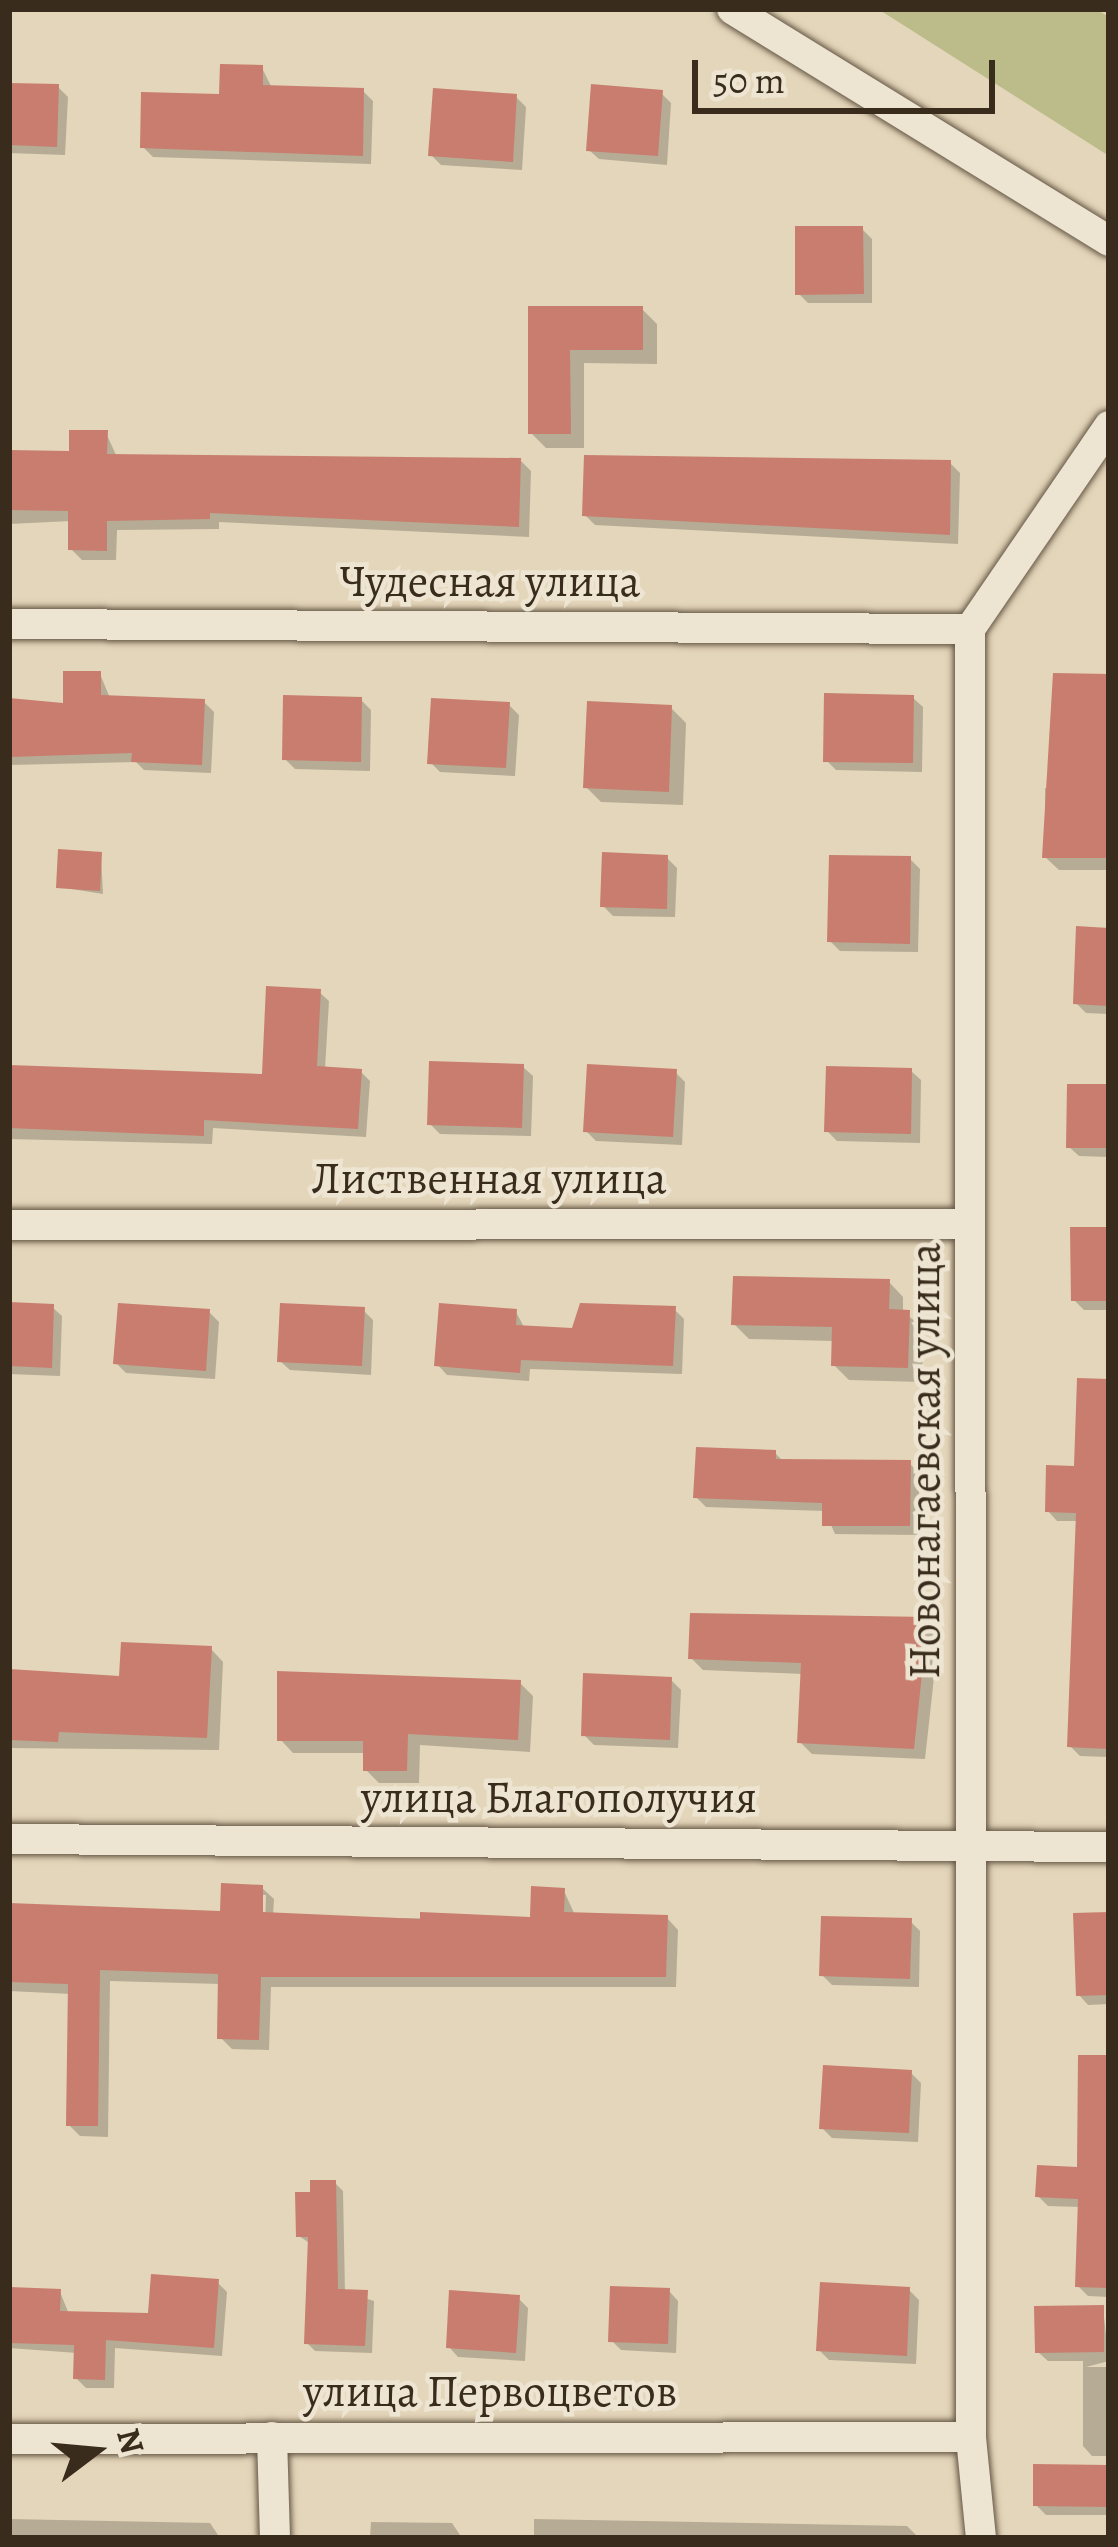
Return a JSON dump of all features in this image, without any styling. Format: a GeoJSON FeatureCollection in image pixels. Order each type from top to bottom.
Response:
{"type":"FeatureCollection","features":[{"type":"Feature","properties":{"kind":"street"},"geometry":{"type":"LineString","coordinates":[[748,13],[1109,242]]}},
{"type":"Feature","properties":{"kind":"street"},"geometry":{"type":"LineString","coordinates":[[970,629],[1109,426]]}},
{"type":"Feature","properties":{"kind":"street","name":"Чудесная улица"},"geometry":{"type":"LineString","coordinates":[[9,624],[970,629]]}},
{"type":"Feature","properties":{"kind":"street","name":"Новонагаевская улица"},"geometry":{"type":"LineString","coordinates":[[970,629],[971,2437],[981,2538]]}},
{"type":"Feature","properties":{"kind":"street","name":"Лиственная улица"},"geometry":{"type":"LineString","coordinates":[[9,1225],[970,1224]]}},
{"type":"Feature","properties":{"kind":"street","name":"улица Благополучия"},"geometry":{"type":"LineString","coordinates":[[9,1839],[1109,1847]]}},
{"type":"Feature","properties":{"kind":"street"},"geometry":{"type":"LineString","coordinates":[[272,2437],[275,2538]]}},
{"type":"Feature","properties":{"kind":"street","name":"улица Первоцветов"},"geometry":{"type":"LineString","coordinates":[[9,2439],[971,2437]]}},
{"type":"Feature","properties":{"kind":"green space"},"geometry":{"type":"Polygon","coordinates":[[[878,9],[1096,9],[1109,17],[1109,156],[878,9]]]}},
{"type":"Feature","properties":{"kind":"building"},"geometry":{"type":"Polygon","coordinates":[[[220,64],[263,65],[263,85],[364,88],[363,156],[140,148],[141,92],[219,94],[220,64]]]}},
{"type":"Feature","properties":{"kind":"building"},"geometry":{"type":"Polygon","coordinates":[[[9,83],[59,84],[57,147],[9,145],[9,83]]]}},
{"type":"Feature","properties":{"kind":"building"},"geometry":{"type":"Polygon","coordinates":[[[591,84],[663,90],[658,156],[586,151],[591,84]]]}},
{"type":"Feature","properties":{"kind":"building"},"geometry":{"type":"Polygon","coordinates":[[[433,88],[517,94],[513,162],[428,156],[433,88]]]}},
{"type":"Feature","properties":{"kind":"building"},"geometry":{"type":"Polygon","coordinates":[[[795,226],[863,226],[864,294],[795,295],[795,226]]]}},
{"type":"Feature","properties":{"kind":"building"},"geometry":{"type":"Polygon","coordinates":[[[528,306],[643,306],[643,350],[570,350],[571,434],[528,434],[528,306]]]}},
{"type":"Feature","properties":{"kind":"building"},"geometry":{"type":"Polygon","coordinates":[[[69,430],[108,430],[107,454],[521,458],[519,527],[210,513],[210,519],[107,521],[107,551],[68,550],[68,511],[9,510],[9,450],[69,451],[69,430]]]}},
{"type":"Feature","properties":{"kind":"building"},"geometry":{"type":"Polygon","coordinates":[[[584,455],[951,460],[950,535],[582,516],[584,455]]]}},
{"type":"Feature","properties":{"kind":"building"},"geometry":{"type":"Polygon","coordinates":[[[63,671],[101,671],[101,695],[205,699],[202,765],[131,762],[132,753],[9,757],[9,698],[63,703],[63,671]]]}},
{"type":"Feature","properties":{"kind":"building"},"geometry":{"type":"Polygon","coordinates":[[[1053,673],[1109,674],[1109,858],[1042,858],[1053,673]]]}},
{"type":"Feature","properties":{"kind":"building"},"geometry":{"type":"Polygon","coordinates":[[[824,693],[914,695],[913,763],[823,762],[824,693]]]}},
{"type":"Feature","properties":{"kind":"building"},"geometry":{"type":"Polygon","coordinates":[[[283,695],[362,697],[361,762],[282,760],[283,695]]]}},
{"type":"Feature","properties":{"kind":"building"},"geometry":{"type":"Polygon","coordinates":[[[431,698],[510,702],[506,768],[427,764],[431,698]]]}},
{"type":"Feature","properties":{"kind":"building"},"geometry":{"type":"Polygon","coordinates":[[[587,701],[672,705],[669,792],[583,788],[587,701]]]}},
{"type":"Feature","properties":{"kind":"building"},"geometry":{"type":"Polygon","coordinates":[[[58,849],[102,852],[100,891],[56,888],[58,849]]]}},
{"type":"Feature","properties":{"kind":"building"},"geometry":{"type":"Polygon","coordinates":[[[602,852],[668,855],[667,909],[600,907],[602,852]]]}},
{"type":"Feature","properties":{"kind":"building"},"geometry":{"type":"Polygon","coordinates":[[[829,855],[911,856],[910,944],[827,942],[829,855]]]}},
{"type":"Feature","properties":{"kind":"building"},"geometry":{"type":"Polygon","coordinates":[[[1076,926],[1109,928],[1109,1006],[1073,1004],[1076,926]]]}},
{"type":"Feature","properties":{"kind":"building"},"geometry":{"type":"Polygon","coordinates":[[[266,986],[321,989],[317,1066],[362,1069],[358,1129],[204,1120],[204,1136],[9,1128],[9,1065],[262,1074],[266,986]]]}},
{"type":"Feature","properties":{"kind":"building"},"geometry":{"type":"Polygon","coordinates":[[[429,1061],[524,1064],[522,1128],[427,1125],[429,1061]]]}},
{"type":"Feature","properties":{"kind":"building"},"geometry":{"type":"Polygon","coordinates":[[[587,1064],[677,1069],[673,1137],[583,1132],[587,1064]]]}},
{"type":"Feature","properties":{"kind":"building"},"geometry":{"type":"Polygon","coordinates":[[[826,1066],[912,1068],[911,1134],[824,1132],[826,1066]]]}},
{"type":"Feature","properties":{"kind":"building"},"geometry":{"type":"Polygon","coordinates":[[[1067,1084],[1109,1084],[1109,1148],[1066,1148],[1067,1084]]]}},
{"type":"Feature","properties":{"kind":"building"},"geometry":{"type":"Polygon","coordinates":[[[1070,1227],[1109,1227],[1109,1301],[1071,1301],[1070,1227]]]}},
{"type":"Feature","properties":{"kind":"building"},"geometry":{"type":"Polygon","coordinates":[[[733,1276],[890,1279],[889,1309],[910,1310],[908,1368],[831,1366],[832,1327],[731,1325],[733,1276]]]}},
{"type":"Feature","properties":{"kind":"building"},"geometry":{"type":"Polygon","coordinates":[[[9,1302],[54,1304],[52,1368],[9,1366],[9,1302]]]}},
{"type":"Feature","properties":{"kind":"building"},"geometry":{"type":"Polygon","coordinates":[[[118,1303],[210,1309],[206,1371],[113,1364],[118,1303]]]}},
{"type":"Feature","properties":{"kind":"building"},"geometry":{"type":"Polygon","coordinates":[[[280,1303],[365,1307],[362,1366],[277,1362],[280,1303]]]}},
{"type":"Feature","properties":{"kind":"building"},"geometry":{"type":"Polygon","coordinates":[[[439,1303],[517,1309],[516,1325],[572,1328],[580,1303],[676,1306],[673,1366],[521,1360],[520,1373],[434,1366],[439,1303]]]}},
{"type":"Feature","properties":{"kind":"building"},"geometry":{"type":"Polygon","coordinates":[[[1077,1378],[1109,1379],[1109,1749],[1067,1747],[1076,1513],[1045,1512],[1046,1465],[1074,1466],[1077,1378]]]}},
{"type":"Feature","properties":{"kind":"building"},"geometry":{"type":"Polygon","coordinates":[[[696,1447],[776,1450],[776,1459],[911,1460],[910,1526],[822,1526],[822,1503],[693,1498],[696,1447]]]}},
{"type":"Feature","properties":{"kind":"building"},"geometry":{"type":"Polygon","coordinates":[[[690,1613],[928,1617],[914,1749],[797,1743],[801,1663],[688,1659],[690,1613]]]}},
{"type":"Feature","properties":{"kind":"building"},"geometry":{"type":"Polygon","coordinates":[[[121,1642],[212,1646],[207,1738],[59,1732],[58,1742],[9,1740],[9,1669],[119,1676],[121,1642]]]}},
{"type":"Feature","properties":{"kind":"building"},"geometry":{"type":"Polygon","coordinates":[[[277,1671],[521,1680],[518,1740],[408,1734],[407,1771],[363,1771],[363,1741],[277,1741],[277,1671]]]}},
{"type":"Feature","properties":{"kind":"building"},"geometry":{"type":"Polygon","coordinates":[[[583,1673],[672,1677],[670,1740],[581,1736],[583,1673]]]}},
{"type":"Feature","properties":{"kind":"building"},"geometry":{"type":"Polygon","coordinates":[[[221,1883],[263,1885],[263,1912],[420,1919],[420,1912],[530,1917],[531,1886],[565,1888],[564,1912],[668,1915],[666,1977],[261,1977],[259,2040],[217,2039],[218,1974],[100,1970],[98,2126],[66,2126],[68,1984],[9,1982],[9,1903],[220,1911],[221,1883]]]}},
{"type":"Feature","properties":{"kind":"building"},"geometry":{"type":"Polygon","coordinates":[[[1109,1912],[1109,1995],[1076,1996],[1073,1913],[1109,1912]]]}},
{"type":"Feature","properties":{"kind":"building"},"geometry":{"type":"Polygon","coordinates":[[[821,1916],[912,1918],[910,1979],[819,1976],[821,1916]]]}},
{"type":"Feature","properties":{"kind":"building"},"geometry":{"type":"Polygon","coordinates":[[[1078,2055],[1109,2055],[1109,2288],[1075,2287],[1078,2199],[1035,2197],[1037,2165],[1077,2167],[1078,2055]]]}},
{"type":"Feature","properties":{"kind":"building"},"geometry":{"type":"Polygon","coordinates":[[[823,2065],[912,2070],[909,2133],[819,2129],[823,2065]]]}},
{"type":"Feature","properties":{"kind":"building"},"geometry":{"type":"Polygon","coordinates":[[[310,2180],[336,2180],[338,2289],[368,2290],[365,2346],[304,2344],[308,2237],[296,2237],[295,2192],[310,2192],[310,2180]]]}},
{"type":"Feature","properties":{"kind":"building"},"geometry":{"type":"Polygon","coordinates":[[[151,2274],[219,2279],[214,2348],[106,2340],[105,2380],[73,2379],[74,2345],[9,2343],[9,2287],[61,2289],[60,2311],[148,2313],[151,2274]]]}},
{"type":"Feature","properties":{"kind":"building"},"geometry":{"type":"Polygon","coordinates":[[[820,2282],[910,2287],[907,2356],[816,2351],[820,2282]]]}},
{"type":"Feature","properties":{"kind":"building"},"geometry":{"type":"Polygon","coordinates":[[[610,2286],[670,2288],[668,2344],[608,2342],[610,2286]]]}},
{"type":"Feature","properties":{"kind":"building"},"geometry":{"type":"Polygon","coordinates":[[[449,2290],[520,2295],[516,2353],[446,2348],[449,2290]]]}},
{"type":"Feature","properties":{"kind":"building"},"geometry":{"type":"Polygon","coordinates":[[[1104,2305],[1104,2352],[1035,2353],[1034,2306],[1104,2305]]]}},
{"type":"Feature","properties":{"kind":"building"},"geometry":{"type":"Polygon","coordinates":[[[1033,2464],[1109,2465],[1109,2507],[1033,2506],[1033,2464]]]}}]}
